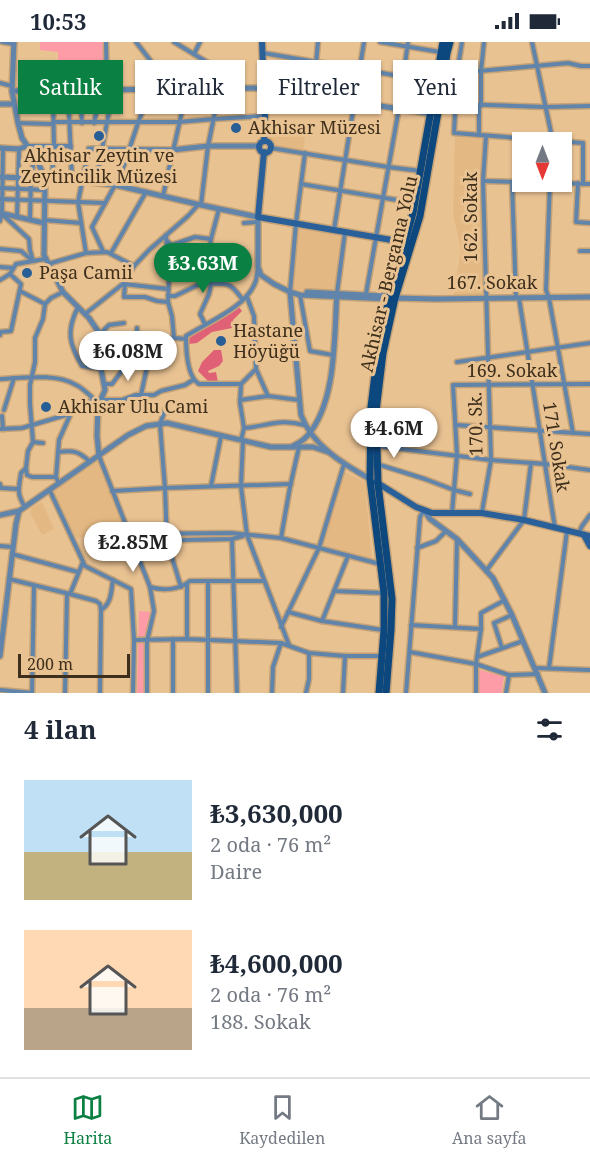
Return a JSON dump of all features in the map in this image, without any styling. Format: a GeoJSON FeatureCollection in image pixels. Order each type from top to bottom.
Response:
{"type":"FeatureCollection","features":[{"type":"Feature","properties":{"kind":"main road"},"geometry":{"type":"LineString","coordinates":[[262,42],[263,60]]}},
{"type":"Feature","properties":{"kind":"main road","name":"Akhisar - Bergama Yolu"},"geometry":{"type":"LineString","coordinates":[[440,60],[443,42]]}},
{"type":"Feature","properties":{"kind":"main road","name":"Akhisar - Bergama Yolu"},"geometry":{"type":"LineString","coordinates":[[379,693],[384,630],[384,593],[370,479],[371,407],[378,350],[408,243],[421,171],[450,42]]}},
{"type":"Feature","properties":{"kind":"main road","name":"Akhisar - Bergama Yolu"},"geometry":{"type":"LineString","coordinates":[[408,243],[420,216],[434,115]]}},
{"type":"Feature","properties":{"kind":"main road"},"geometry":{"type":"LineString","coordinates":[[265,116],[257,219],[296,223],[408,243]]}},
{"type":"Feature","properties":{"kind":"main road"},"geometry":{"type":"LineString","coordinates":[[262,143],[269,142],[271,148],[264,152]]}},
{"type":"Feature","properties":{"kind":"main road","name":"Akhisar - Bergama Yolu"},"geometry":{"type":"LineString","coordinates":[[386,693],[392,630],[392,599],[378,484],[376,411],[392,298]]}},
{"type":"Feature","properties":{"kind":"main road"},"geometry":{"type":"LineString","coordinates":[[370,479],[416,507],[432,513],[482,513],[524,520],[584,535],[590,546]]}},
{"type":"Feature","properties":{"kind":"street"},"geometry":{"type":"LineString","coordinates":[[2,42],[14,43],[14,104],[22,138],[48,179]]}},
{"type":"Feature","properties":{"kind":"street"},"geometry":{"type":"LineString","coordinates":[[106,42],[106,60]]}},
{"type":"Feature","properties":{"kind":"street"},"geometry":{"type":"LineString","coordinates":[[136,42],[150,60]]}},
{"type":"Feature","properties":{"kind":"street"},"geometry":{"type":"LineString","coordinates":[[174,42],[204,60]]}},
{"type":"Feature","properties":{"kind":"street"},"geometry":{"type":"LineString","coordinates":[[194,54],[200,42]]}},
{"type":"Feature","properties":{"kind":"street"},"geometry":{"type":"LineString","coordinates":[[316,60],[318,42]]}},
{"type":"Feature","properties":{"kind":"street"},"geometry":{"type":"LineString","coordinates":[[361,60],[364,42]]}},
{"type":"Feature","properties":{"kind":"street"},"geometry":{"type":"LineString","coordinates":[[380,42],[407,44],[441,52]]}},
{"type":"Feature","properties":{"kind":"street"},"geometry":{"type":"LineString","coordinates":[[459,60],[462,42]]}},
{"type":"Feature","properties":{"kind":"street"},"geometry":{"type":"LineString","coordinates":[[479,135],[484,42]]}},
{"type":"Feature","properties":{"kind":"street"},"geometry":{"type":"LineString","coordinates":[[532,42],[551,132]]}},
{"type":"Feature","properties":{"kind":"street"},"geometry":{"type":"LineString","coordinates":[[405,60],[407,44]]}},
{"type":"Feature","properties":{"kind":"street"},"geometry":{"type":"LineString","coordinates":[[263,53],[304,60]]}},
{"type":"Feature","properties":{"kind":"street"},"geometry":{"type":"LineString","coordinates":[[478,71],[568,63],[590,66]]}},
{"type":"Feature","properties":{"kind":"street"},"geometry":{"type":"LineString","coordinates":[[0,83],[18,88]]}},
{"type":"Feature","properties":{"kind":"street"},"geometry":{"type":"LineString","coordinates":[[0,104],[14,104]]}},
{"type":"Feature","properties":{"kind":"street"},"geometry":{"type":"LineString","coordinates":[[480,106],[590,106]]}},
{"type":"Feature","properties":{"kind":"street"},"geometry":{"type":"LineString","coordinates":[[53,114],[53,156],[44,190],[44,255],[63,292],[85,314],[105,344],[106,350],[101,369],[105,390],[98,400],[99,456],[150,587],[154,611],[147,641],[147,693]]}},
{"type":"Feature","properties":{"kind":"street"},"geometry":{"type":"LineString","coordinates":[[69,114],[72,180]]}},
{"type":"Feature","properties":{"kind":"street"},"geometry":{"type":"LineString","coordinates":[[81,114],[82,123]]}},
{"type":"Feature","properties":{"kind":"street"},"geometry":{"type":"LineString","coordinates":[[94,123],[96,114]]}},
{"type":"Feature","properties":{"kind":"street"},"geometry":{"type":"LineString","coordinates":[[96,182],[109,114]]}},
{"type":"Feature","properties":{"kind":"street"},"geometry":{"type":"LineString","coordinates":[[103,252],[92,227],[116,185],[142,114]]}},
{"type":"Feature","properties":{"kind":"street"},"geometry":{"type":"LineString","coordinates":[[163,196],[181,114]]}},
{"type":"Feature","properties":{"kind":"street"},"geometry":{"type":"LineString","coordinates":[[85,314],[124,284],[134,266],[149,250],[166,238],[199,205],[215,114]]}},
{"type":"Feature","properties":{"kind":"street"},"geometry":{"type":"LineString","coordinates":[[334,230],[353,114]]}},
{"type":"Feature","properties":{"kind":"street"},"geometry":{"type":"LineString","coordinates":[[366,294],[398,114]]}},
{"type":"Feature","properties":{"kind":"street"},"geometry":{"type":"LineString","coordinates":[[429,114],[434,115]]}},
{"type":"Feature","properties":{"kind":"street"},"geometry":{"type":"LineString","coordinates":[[455,114],[454,133],[512,138]]}},
{"type":"Feature","properties":{"kind":"street"},"geometry":{"type":"LineString","coordinates":[[18,123],[179,122],[265,116]]}},
{"type":"Feature","properties":{"kind":"street","name":"162. Sokak"},"geometry":{"type":"LineString","coordinates":[[486,136],[483,181],[486,298]]}},
{"type":"Feature","properties":{"kind":"street"},"geometry":{"type":"LineString","coordinates":[[572,142],[584,143],[576,222],[590,224]]}},
{"type":"Feature","properties":{"kind":"street"},"geometry":{"type":"LineString","coordinates":[[36,158],[71,156],[103,150],[172,150],[262,143]]}},
{"type":"Feature","properties":{"kind":"street"},"geometry":{"type":"LineString","coordinates":[[0,221],[2,148],[71,146]]}},
{"type":"Feature","properties":{"kind":"street"},"geometry":{"type":"LineString","coordinates":[[17,217],[19,148]]}},
{"type":"Feature","properties":{"kind":"street"},"geometry":{"type":"LineString","coordinates":[[271,148],[421,171]]}},
{"type":"Feature","properties":{"kind":"street"},"geometry":{"type":"LineString","coordinates":[[86,253],[78,202],[88,152]]}},
{"type":"Feature","properties":{"kind":"street"},"geometry":{"type":"LineString","coordinates":[[304,153],[290,292],[301,415],[304,425],[328,452],[370,479]]}},
{"type":"Feature","properties":{"kind":"street"},"geometry":{"type":"LineString","coordinates":[[30,219],[31,178],[36,158]]}},
{"type":"Feature","properties":{"kind":"street"},"geometry":{"type":"LineString","coordinates":[[1,177],[72,180],[116,185],[257,219]]}},
{"type":"Feature","properties":{"kind":"street"},"geometry":{"type":"LineString","coordinates":[[483,181],[512,182]]}},
{"type":"Feature","properties":{"kind":"street"},"geometry":{"type":"LineString","coordinates":[[572,183],[590,184]]}},
{"type":"Feature","properties":{"kind":"street"},"geometry":{"type":"LineString","coordinates":[[301,184],[415,203]]}},
{"type":"Feature","properties":{"kind":"street"},"geometry":{"type":"LineString","coordinates":[[1,188],[44,190]]}},
{"type":"Feature","properties":{"kind":"street"},"geometry":{"type":"LineString","coordinates":[[111,253],[146,192]]}},
{"type":"Feature","properties":{"kind":"street","name":"171. Sokak"},"geometry":{"type":"LineString","coordinates":[[513,192],[518,298],[555,528]]}},
{"type":"Feature","properties":{"kind":"street"},"geometry":{"type":"LineString","coordinates":[[550,192],[546,290],[573,433]]}},
{"type":"Feature","properties":{"kind":"street"},"geometry":{"type":"LineString","coordinates":[[1,199],[105,203]]}},
{"type":"Feature","properties":{"kind":"street"},"geometry":{"type":"LineString","coordinates":[[204,282],[219,209]]}},
{"type":"Feature","properties":{"kind":"street"},"geometry":{"type":"LineString","coordinates":[[1,213],[44,221],[81,223]]}},
{"type":"Feature","properties":{"kind":"street"},"geometry":{"type":"LineString","coordinates":[[1,213],[29,239],[33,261]]}},
{"type":"Feature","properties":{"kind":"street"},"geometry":{"type":"LineString","coordinates":[[244,223],[257,219]]}},
{"type":"Feature","properties":{"kind":"street"},"geometry":{"type":"LineString","coordinates":[[242,384],[199,384],[193,381],[186,336],[234,308],[245,298],[256,282],[257,219]]}},
{"type":"Feature","properties":{"kind":"street"},"geometry":{"type":"LineString","coordinates":[[292,447],[307,437],[316,425],[326,398],[331,377],[337,295],[345,231]]}},
{"type":"Feature","properties":{"kind":"street"},"geometry":{"type":"LineString","coordinates":[[172,245],[195,237],[211,239]]}},
{"type":"Feature","properties":{"kind":"street"},"geometry":{"type":"LineString","coordinates":[[166,238],[177,255],[207,261]]}},
{"type":"Feature","properties":{"kind":"street"},"geometry":{"type":"LineString","coordinates":[[166,238],[168,302],[174,338]]}},
{"type":"Feature","properties":{"kind":"street"},"geometry":{"type":"LineString","coordinates":[[0,249],[21,251],[33,261]]}},
{"type":"Feature","properties":{"kind":"street"},"geometry":{"type":"LineString","coordinates":[[580,251],[590,251]]}},
{"type":"Feature","properties":{"kind":"street"},"geometry":{"type":"LineString","coordinates":[[0,280],[9,274],[16,264],[33,261],[46,262],[86,253],[111,253],[134,266]]}},
{"type":"Feature","properties":{"kind":"street"},"geometry":{"type":"LineString","coordinates":[[0,267],[13,268]]}},
{"type":"Feature","properties":{"kind":"street"},"geometry":{"type":"LineString","coordinates":[[258,267],[261,275],[274,284],[300,296],[366,294],[392,298]]}},
{"type":"Feature","properties":{"kind":"street"},"geometry":{"type":"LineString","coordinates":[[0,335],[0,332],[11,331],[20,291],[21,284],[9,274]]}},
{"type":"Feature","properties":{"kind":"street"},"geometry":{"type":"LineString","coordinates":[[168,296],[175,296],[204,282],[211,285],[231,286],[245,298],[254,316],[256,369],[268,396]]}},
{"type":"Feature","properties":{"kind":"street"},"geometry":{"type":"LineString","coordinates":[[124,284],[168,289]]}},
{"type":"Feature","properties":{"kind":"street"},"geometry":{"type":"LineString","coordinates":[[124,284],[124,297],[145,297],[168,302]]}},
{"type":"Feature","properties":{"kind":"street"},"geometry":{"type":"LineString","coordinates":[[205,324],[200,314],[211,285]]}},
{"type":"Feature","properties":{"kind":"street"},"geometry":{"type":"LineString","coordinates":[[20,291],[45,304]]}},
{"type":"Feature","properties":{"kind":"street"},"geometry":{"type":"LineString","coordinates":[[56,477],[32,477],[27,475],[26,468],[28,451],[33,442],[30,385],[35,362],[35,338],[43,319],[45,304],[63,292]]}},
{"type":"Feature","properties":{"kind":"street"},"geometry":{"type":"LineString","coordinates":[[290,292],[392,298]]}},
{"type":"Feature","properties":{"kind":"street"},"geometry":{"type":"LineString","coordinates":[[300,296],[310,351],[333,355]]}},
{"type":"Feature","properties":{"kind":"street","name":"167. Sokak"},"geometry":{"type":"LineString","coordinates":[[392,298],[590,297]]}},
{"type":"Feature","properties":{"kind":"street","name":"170. Sk."},"geometry":{"type":"LineString","coordinates":[[482,513],[491,460],[486,298]]}},
{"type":"Feature","properties":{"kind":"street"},"geometry":{"type":"LineString","coordinates":[[78,307],[70,327],[76,355],[82,366],[101,369]]}},
{"type":"Feature","properties":{"kind":"street"},"geometry":{"type":"LineString","coordinates":[[100,334],[109,326],[124,323]]}},
{"type":"Feature","properties":{"kind":"street"},"geometry":{"type":"LineString","coordinates":[[137,328],[137,338],[147,367],[141,395]]}},
{"type":"Feature","properties":{"kind":"street"},"geometry":{"type":"LineString","coordinates":[[142,353],[143,347],[154,340],[186,339]]}},
{"type":"Feature","properties":{"kind":"street","name":"169. Sokak"},"geometry":{"type":"LineString","coordinates":[[457,362],[590,343]]}},
{"type":"Feature","properties":{"kind":"street"},"geometry":{"type":"LineString","coordinates":[[106,350],[142,353]]}},
{"type":"Feature","properties":{"kind":"street"},"geometry":{"type":"LineString","coordinates":[[104,384],[112,384],[136,352]]}},
{"type":"Feature","properties":{"kind":"street"},"geometry":{"type":"LineString","coordinates":[[256,369],[242,384],[240,400],[244,428],[241,486],[247,535],[289,646]]}},
{"type":"Feature","properties":{"kind":"street"},"geometry":{"type":"LineString","coordinates":[[4,410],[14,378]]}},
{"type":"Feature","properties":{"kind":"street"},"geometry":{"type":"LineString","coordinates":[[0,379],[56,378],[77,385],[98,400]]}},
{"type":"Feature","properties":{"kind":"street"},"geometry":{"type":"LineString","coordinates":[[59,484],[56,477],[59,440],[72,413],[81,405],[98,400],[122,400],[136,395],[154,395],[193,381]]}},
{"type":"Feature","properties":{"kind":"street","name":"169. Sokak"},"geometry":{"type":"LineString","coordinates":[[452,513],[457,454],[453,385],[590,384]]}},
{"type":"Feature","properties":{"kind":"street"},"geometry":{"type":"LineString","coordinates":[[240,400],[268,396],[299,400]]}},
{"type":"Feature","properties":{"kind":"street"},"geometry":{"type":"LineString","coordinates":[[167,405],[160,424],[166,541],[181,586]]}},
{"type":"Feature","properties":{"kind":"street"},"geometry":{"type":"LineString","coordinates":[[2,416],[2,429],[22,428],[72,413]]}},
{"type":"Feature","properties":{"kind":"street"},"geometry":{"type":"LineString","coordinates":[[244,428],[278,421],[304,425]]}},
{"type":"Feature","properties":{"kind":"street"},"geometry":{"type":"LineString","coordinates":[[0,515],[19,512],[128,435],[146,426],[167,423],[272,447],[313,447],[328,452]]}},
{"type":"Feature","properties":{"kind":"street"},"geometry":{"type":"LineString","coordinates":[[456,425],[590,434]]}},
{"type":"Feature","properties":{"kind":"street"},"geometry":{"type":"LineString","coordinates":[[211,486],[221,435]]}},
{"type":"Feature","properties":{"kind":"street"},"geometry":{"type":"LineString","coordinates":[[33,442],[43,443]]}},
{"type":"Feature","properties":{"kind":"street"},"geometry":{"type":"LineString","coordinates":[[377,446],[590,470]]}},
{"type":"Feature","properties":{"kind":"street"},"geometry":{"type":"LineString","coordinates":[[281,538],[299,447]]}},
{"type":"Feature","properties":{"kind":"street"},"geometry":{"type":"LineString","coordinates":[[58,452],[82,454],[90,462]]}},
{"type":"Feature","properties":{"kind":"street"},"geometry":{"type":"LineString","coordinates":[[486,571],[524,520],[531,463]]}},
{"type":"Feature","properties":{"kind":"street"},"geometry":{"type":"LineString","coordinates":[[281,627],[319,548],[344,464]]}},
{"type":"Feature","properties":{"kind":"street"},"geometry":{"type":"LineString","coordinates":[[377,464],[470,494]]}},
{"type":"Feature","properties":{"kind":"street"},"geometry":{"type":"LineString","coordinates":[[25,507],[18,489],[21,473],[26,468]]}},
{"type":"Feature","properties":{"kind":"street"},"geometry":{"type":"LineString","coordinates":[[0,484],[1,488],[18,489]]}},
{"type":"Feature","properties":{"kind":"street"},"geometry":{"type":"LineString","coordinates":[[112,491],[291,484]]}},
{"type":"Feature","properties":{"kind":"street"},"geometry":{"type":"LineString","coordinates":[[50,491],[85,566],[131,589],[134,640],[133,693]]}},
{"type":"Feature","properties":{"kind":"street"},"geometry":{"type":"LineString","coordinates":[[406,693],[420,517],[424,510],[430,519],[457,539],[493,578],[512,615],[545,693]]}},
{"type":"Feature","properties":{"kind":"street"},"geometry":{"type":"LineString","coordinates":[[0,656],[19,512]]}},
{"type":"Feature","properties":{"kind":"street"},"geometry":{"type":"LineString","coordinates":[[584,535],[590,515]]}},
{"type":"Feature","properties":{"kind":"street"},"geometry":{"type":"LineString","coordinates":[[549,668],[567,530]]}},
{"type":"Feature","properties":{"kind":"street"},"geometry":{"type":"LineString","coordinates":[[417,548],[436,541],[446,531]]}},
{"type":"Feature","properties":{"kind":"street"},"geometry":{"type":"LineString","coordinates":[[130,534],[231,533],[281,538],[381,564]]}},
{"type":"Feature","properties":{"kind":"street"},"geometry":{"type":"LineString","coordinates":[[132,541],[232,539],[247,535]]}},
{"type":"Feature","properties":{"kind":"street"},"geometry":{"type":"LineString","coordinates":[[232,539],[237,693]]}},
{"type":"Feature","properties":{"kind":"street"},"geometry":{"type":"LineString","coordinates":[[455,627],[457,539]]}},
{"type":"Feature","properties":{"kind":"street"},"geometry":{"type":"LineString","coordinates":[[0,546],[78,572]]}},
{"type":"Feature","properties":{"kind":"street"},"geometry":{"type":"LineString","coordinates":[[322,621],[348,556]]}},
{"type":"Feature","properties":{"kind":"street"},"geometry":{"type":"LineString","coordinates":[[65,693],[68,594],[83,562]]}},
{"type":"Feature","properties":{"kind":"street"},"geometry":{"type":"LineString","coordinates":[[9,579],[96,601],[100,604],[100,693]]}},
{"type":"Feature","properties":{"kind":"street"},"geometry":{"type":"LineString","coordinates":[[101,610],[109,602],[113,580]]}},
{"type":"Feature","properties":{"kind":"street"},"geometry":{"type":"LineString","coordinates":[[150,587],[160,590],[181,586],[190,581],[264,580]]}},
{"type":"Feature","properties":{"kind":"street"},"geometry":{"type":"LineString","coordinates":[[208,581],[208,693]]}},
{"type":"Feature","properties":{"kind":"street"},"geometry":{"type":"LineString","coordinates":[[187,584],[187,639]]}},
{"type":"Feature","properties":{"kind":"street"},"geometry":{"type":"LineString","coordinates":[[0,690],[32,693],[34,586]]}},
{"type":"Feature","properties":{"kind":"street"},"geometry":{"type":"LineString","coordinates":[[334,591],[384,593]]}},
{"type":"Feature","properties":{"kind":"street"},"geometry":{"type":"LineString","coordinates":[[476,693],[476,664],[481,613],[505,600]]}},
{"type":"Feature","properties":{"kind":"street"},"geometry":{"type":"LineString","coordinates":[[288,612],[322,621],[384,630]]}},
{"type":"Feature","properties":{"kind":"street"},"geometry":{"type":"LineString","coordinates":[[502,648],[494,623],[512,615]]}},
{"type":"Feature","properties":{"kind":"street"},"geometry":{"type":"LineString","coordinates":[[411,625],[481,629]]}},
{"type":"Feature","properties":{"kind":"street"},"geometry":{"type":"LineString","coordinates":[[173,639],[173,693]]}},
{"type":"Feature","properties":{"kind":"street"},"geometry":{"type":"LineString","coordinates":[[134,640],[187,639],[281,644],[309,652],[382,657]]}},
{"type":"Feature","properties":{"kind":"street"},"geometry":{"type":"LineString","coordinates":[[477,657],[523,641]]}},
{"type":"Feature","properties":{"kind":"street"},"geometry":{"type":"LineString","coordinates":[[272,693],[273,667],[281,644]]}},
{"type":"Feature","properties":{"kind":"street"},"geometry":{"type":"LineString","coordinates":[[306,693],[309,679],[309,652]]}},
{"type":"Feature","properties":{"kind":"street"},"geometry":{"type":"LineString","coordinates":[[410,652],[476,664],[509,675],[549,668],[590,670]]}},
{"type":"Feature","properties":{"kind":"street"},"geometry":{"type":"LineString","coordinates":[[343,693],[345,656]]}},
{"type":"Feature","properties":{"kind":"street"},"geometry":{"type":"LineString","coordinates":[[506,693],[509,675]]}},
{"type":"Feature","properties":{"kind":"shaded area"},"geometry":{"type":"Polygon","coordinates":[[[40,42],[104,42],[104,60],[58,60],[58,52],[40,50],[40,42]]]}},
{"type":"Feature","properties":{"kind":"shaded area"},"geometry":{"type":"Polygon","coordinates":[[[268,127],[306,132],[303,150],[272,147],[271,142],[266,139],[268,127]]]}},
{"type":"Feature","properties":{"kind":"shaded area"},"geometry":{"type":"Polygon","coordinates":[[[455,137],[482,139],[486,298],[453,298],[461,250],[453,213],[455,137]]]}},
{"type":"Feature","properties":{"kind":"shaded area"},"geometry":{"type":"Polygon","coordinates":[[[298,225],[341,234],[335,291],[291,290],[298,225]]]}},
{"type":"Feature","properties":{"kind":"shaded area"},"geometry":{"type":"Polygon","coordinates":[[[239,307],[242,311],[233,320],[232,328],[212,332],[197,343],[189,344],[189,338],[239,307]]]}},
{"type":"Feature","properties":{"kind":"shaded area"},"geometry":{"type":"Polygon","coordinates":[[[214,350],[221,350],[223,361],[219,366],[208,371],[209,373],[216,372],[218,382],[208,381],[198,371],[202,362],[214,350]]]}},
{"type":"Feature","properties":{"kind":"shaded area"},"geometry":{"type":"Polygon","coordinates":[[[98,458],[125,531],[74,539],[51,491],[98,458]]]}},
{"type":"Feature","properties":{"kind":"shaded area"},"geometry":{"type":"Polygon","coordinates":[[[343,471],[365,482],[372,560],[321,545],[343,471]]]}},
{"type":"Feature","properties":{"kind":"shaded area"},"geometry":{"type":"Polygon","coordinates":[[[42,502],[54,529],[42,535],[30,512],[31,508],[42,502]]]}},
{"type":"Feature","properties":{"kind":"shaded area"},"geometry":{"type":"Polygon","coordinates":[[[139,611],[152,612],[146,639],[145,693],[137,693],[139,611]]]}},
{"type":"Feature","properties":{"kind":"shaded area"},"geometry":{"type":"Polygon","coordinates":[[[479,670],[504,676],[502,693],[479,693],[479,670]]]}},
{"type":"Feature","properties":{"kind":"place","name":"Akhisar Müzesi"},"geometry":{"type":"Point","coordinates":[236,128]}},
{"type":"Feature","properties":{"kind":"place","name":"Akhisar Zeytin ve Zeytincilik Müzesi"},"geometry":{"type":"Point","coordinates":[99,136]}},
{"type":"Feature","properties":{"kind":"place","name":"Paşa Camii"},"geometry":{"type":"Point","coordinates":[27,273]}},
{"type":"Feature","properties":{"kind":"place","name":"Hastane Höyüğü"},"geometry":{"type":"Point","coordinates":[221,341]}},
{"type":"Feature","properties":{"kind":"place","name":"Akhisar Ulu Cami"},"geometry":{"type":"Point","coordinates":[46,407]}}]}
